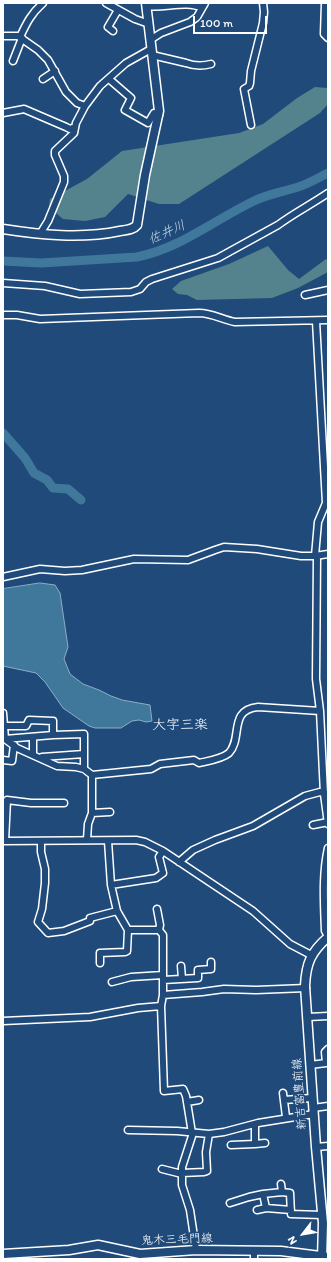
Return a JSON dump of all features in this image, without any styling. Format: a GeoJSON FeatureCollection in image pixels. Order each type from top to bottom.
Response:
{"type":"FeatureCollection","features":[{"type":"Feature","properties":{"kind":"main road"},"geometry":{"type":"LineString","coordinates":[[3,229],[40,234],[81,236],[105,235],[136,227],[138,223],[145,175],[159,115],[159,101],[146,5]]}},
{"type":"Feature","properties":{"kind":"main road","name":"新吉富豊前線"},"geometry":{"type":"LineString","coordinates":[[324,1258],[325,1220],[316,1147],[312,1098],[306,970],[311,955],[328,936]]}},
{"type":"Feature","properties":{"kind":"main road","name":"鬼木三毛門線"},"geometry":{"type":"LineString","coordinates":[[3,1254],[70,1250],[98,1245],[140,1257],[196,1250],[254,1255],[281,1251],[324,1258]]}},
{"type":"Feature","properties":{"kind":"street"},"geometry":{"type":"LineString","coordinates":[[14,61],[27,21],[33,12],[43,3]]}},
{"type":"Feature","properties":{"kind":"street"},"geometry":{"type":"LineString","coordinates":[[106,3],[135,20],[148,24]]}},
{"type":"Feature","properties":{"kind":"street"},"geometry":{"type":"LineString","coordinates":[[250,125],[244,89],[249,86],[250,83],[251,71],[263,23],[263,3]]}},
{"type":"Feature","properties":{"kind":"street"},"geometry":{"type":"LineString","coordinates":[[325,3],[324,34],[328,38]]}},
{"type":"Feature","properties":{"kind":"street"},"geometry":{"type":"LineString","coordinates":[[146,5],[155,7],[170,4],[197,4],[204,6],[197,17],[190,22],[161,33],[150,40]]}},
{"type":"Feature","properties":{"kind":"street"},"geometry":{"type":"LineString","coordinates":[[113,30],[108,27],[118,10]]}},
{"type":"Feature","properties":{"kind":"street"},"geometry":{"type":"LineString","coordinates":[[3,36],[18,36],[38,50],[48,60],[66,92],[77,103],[85,106]]}},
{"type":"Feature","properties":{"kind":"street"},"geometry":{"type":"LineString","coordinates":[[40,234],[48,221],[64,182],[64,176],[55,151],[71,136],[85,106],[100,86],[126,63],[152,52],[186,62],[191,65],[211,64]]}},
{"type":"Feature","properties":{"kind":"street"},"geometry":{"type":"LineString","coordinates":[[43,79],[55,71]]}},
{"type":"Feature","properties":{"kind":"street"},"geometry":{"type":"LineString","coordinates":[[109,79],[131,98],[125,110],[148,123],[154,113],[159,115]]}},
{"type":"Feature","properties":{"kind":"street"},"geometry":{"type":"LineString","coordinates":[[3,113],[24,109],[70,129],[75,127]]}},
{"type":"Feature","properties":{"kind":"street"},"geometry":{"type":"LineString","coordinates":[[3,283],[44,286],[80,294],[131,292],[140,289],[152,278],[218,258],[278,225],[328,193]]}},
{"type":"Feature","properties":{"kind":"street"},"geometry":{"type":"LineString","coordinates":[[305,295],[328,290]]}},
{"type":"Feature","properties":{"kind":"street"},"geometry":{"type":"LineString","coordinates":[[3,315],[17,315],[40,319],[206,313],[235,322],[328,320]]}},
{"type":"Feature","properties":{"kind":"street"},"geometry":{"type":"LineString","coordinates":[[312,825],[328,823],[320,711],[316,678],[316,556],[318,522],[326,503],[316,321]]}},
{"type":"Feature","properties":{"kind":"street"},"geometry":{"type":"LineString","coordinates":[[3,577],[40,569],[65,571],[82,570],[134,559],[188,560],[215,550],[230,547],[257,549],[301,556],[328,554]]}},
{"type":"Feature","properties":{"kind":"street"},"geometry":{"type":"LineString","coordinates":[[8,742],[57,766],[84,769],[92,775],[151,768],[160,764],[194,760],[199,763],[225,755],[234,744],[238,720],[244,712],[250,708],[258,707],[320,711]]}},
{"type":"Feature","properties":{"kind":"street"},"geometry":{"type":"LineString","coordinates":[[3,713],[4,726],[12,761],[3,760]]}},
{"type":"Feature","properties":{"kind":"street"},"geometry":{"type":"LineString","coordinates":[[4,726],[26,726],[29,720],[53,721],[54,734]]}},
{"type":"Feature","properties":{"kind":"street"},"geometry":{"type":"LineString","coordinates":[[8,742],[54,734],[84,734],[84,769]]}},
{"type":"Feature","properties":{"kind":"street"},"geometry":{"type":"LineString","coordinates":[[33,737],[33,755]]}},
{"type":"Feature","properties":{"kind":"street"},"geometry":{"type":"LineString","coordinates":[[40,758],[84,754]]}},
{"type":"Feature","properties":{"kind":"street"},"geometry":{"type":"LineString","coordinates":[[87,840],[88,824],[92,813],[92,775]]}},
{"type":"Feature","properties":{"kind":"street"},"geometry":{"type":"LineString","coordinates":[[179,862],[193,850],[253,826],[305,796],[320,792],[326,794]]}},
{"type":"Feature","properties":{"kind":"street"},"geometry":{"type":"LineString","coordinates":[[64,803],[31,803],[7,800],[4,841],[136,840],[145,842],[179,862],[253,911],[290,944],[311,955]]}},
{"type":"Feature","properties":{"kind":"street"},"geometry":{"type":"LineString","coordinates":[[92,813],[110,812]]}},
{"type":"Feature","properties":{"kind":"street"},"geometry":{"type":"LineString","coordinates":[[41,841],[41,852],[45,869],[45,883],[42,909],[38,922],[48,933],[64,931],[90,921],[90,918],[117,910]]}},
{"type":"Feature","properties":{"kind":"street"},"geometry":{"type":"LineString","coordinates":[[100,963],[100,953],[127,951],[128,930],[117,910],[111,884],[108,841]]}},
{"type":"Feature","properties":{"kind":"street"},"geometry":{"type":"LineString","coordinates":[[328,848],[325,860],[325,931],[328,936]]}},
{"type":"Feature","properties":{"kind":"street"},"geometry":{"type":"LineString","coordinates":[[111,884],[156,878],[163,873],[159,857],[163,852]]}},
{"type":"Feature","properties":{"kind":"street"},"geometry":{"type":"LineString","coordinates":[[157,910],[160,925],[159,930]]}},
{"type":"Feature","properties":{"kind":"street"},"geometry":{"type":"LineString","coordinates":[[128,930],[159,930],[163,934],[163,995],[161,1006],[164,1091],[182,1089],[187,1102],[193,1133],[182,1167],[182,1185],[190,1210],[196,1250]]}},
{"type":"Feature","properties":{"kind":"street"},"geometry":{"type":"LineString","coordinates":[[112,982],[131,977],[182,979],[198,978],[198,970],[211,969],[211,962]]}},
{"type":"Feature","properties":{"kind":"street"},"geometry":{"type":"LineString","coordinates":[[181,966],[182,979]]}},
{"type":"Feature","properties":{"kind":"street"},"geometry":{"type":"LineString","coordinates":[[163,995],[235,988],[256,990],[306,988]]}},
{"type":"Feature","properties":{"kind":"street"},"geometry":{"type":"LineString","coordinates":[[4,1021],[90,1017],[138,1008],[161,1006]]}},
{"type":"Feature","properties":{"kind":"street"},"geometry":{"type":"LineString","coordinates":[[308,1017],[328,1016]]}},
{"type":"Feature","properties":{"kind":"street"},"geometry":{"type":"LineString","coordinates":[[310,1065],[327,1063],[325,1052],[328,1049]]}},
{"type":"Feature","properties":{"kind":"street"},"geometry":{"type":"LineString","coordinates":[[283,1092],[286,1118]]}},
{"type":"Feature","properties":{"kind":"street"},"geometry":{"type":"LineString","coordinates":[[284,1100],[312,1098]]}},
{"type":"Feature","properties":{"kind":"street"},"geometry":{"type":"LineString","coordinates":[[187,1102],[198,1100]]}},
{"type":"Feature","properties":{"kind":"street"},"geometry":{"type":"LineString","coordinates":[[128,1130],[177,1131],[209,1134],[286,1118],[328,1106]]}},
{"type":"Feature","properties":{"kind":"street"},"geometry":{"type":"LineString","coordinates":[[255,1124],[255,1144]]}},
{"type":"Feature","properties":{"kind":"street"},"geometry":{"type":"LineString","coordinates":[[162,1169],[182,1174],[207,1171],[206,1152],[209,1134]]}},
{"type":"Feature","properties":{"kind":"street"},"geometry":{"type":"LineString","coordinates":[[232,1145],[265,1143]]}},
{"type":"Feature","properties":{"kind":"street"},"geometry":{"type":"LineString","coordinates":[[316,1147],[328,1146]]}},
{"type":"Feature","properties":{"kind":"street"},"geometry":{"type":"LineString","coordinates":[[281,1184],[282,1192]]}},
{"type":"Feature","properties":{"kind":"street"},"geometry":{"type":"LineString","coordinates":[[230,1203],[250,1196],[282,1192],[290,1193],[291,1214],[325,1220]]}},
{"type":"Feature","properties":{"kind":"street"},"geometry":{"type":"LineString","coordinates":[[263,1194],[266,1208]]}},
{"type":"Feature","properties":{"kind":"street"},"geometry":{"type":"LineString","coordinates":[[257,1210],[266,1208],[291,1210]]}},
{"type":"Feature","properties":{"kind":"green space"},"geometry":{"type":"Polygon","coordinates":[[[315,87],[328,88],[328,104],[320,113],[179,204],[159,204],[128,194],[105,217],[85,221],[63,219],[49,207],[50,199],[87,179],[122,151],[239,133],[263,124],[297,98],[315,87]]]}},
{"type":"Feature","properties":{"kind":"green space"},"geometry":{"type":"Polygon","coordinates":[[[268,246],[288,270],[299,279],[326,259],[328,260],[328,272],[298,288],[272,298],[197,300],[187,295],[178,294],[172,289],[181,281],[229,264],[268,246]]]}},
{"type":"Feature","properties":{"kind":"water"},"geometry":{"type":"Polygon","coordinates":[[[40,583],[55,585],[60,593],[68,647],[64,659],[70,674],[83,684],[111,696],[122,700],[150,705],[152,721],[132,721],[121,728],[95,728],[89,726],[63,708],[45,682],[36,673],[3,666],[3,589],[40,583]]]}},
{"type":"Feature","properties":{"kind":"waterway","name":"佐井川"},"geometry":{"type":"LineString","coordinates":[[3,261],[41,263],[137,257],[153,253],[197,233],[239,208],[254,201],[302,186],[328,173]]}},
{"type":"Feature","properties":{"kind":"waterway"},"geometry":{"type":"LineString","coordinates":[[3,433],[25,458],[34,473],[47,480],[53,488],[68,489],[81,500]]}},
{"type":"Feature","properties":{"kind":"district","name":"大字三楽"},"geometry":{"type":"Point","coordinates":[180,725]}}]}
